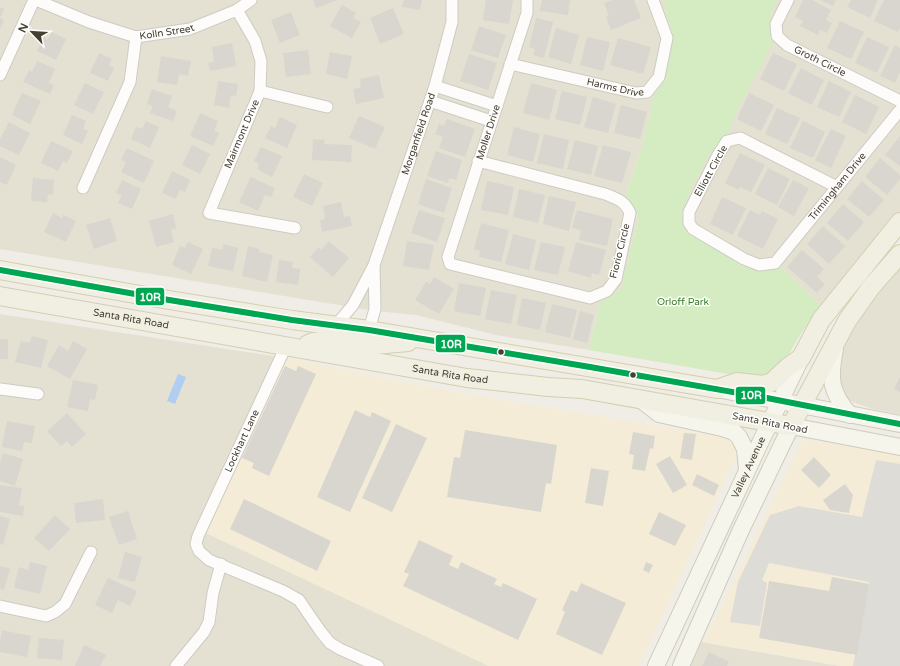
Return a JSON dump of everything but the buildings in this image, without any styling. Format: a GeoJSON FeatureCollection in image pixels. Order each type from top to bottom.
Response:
{"type":"FeatureCollection","features":[{"type":"Feature","properties":{"kind":"main road","name":"Valley Avenue"},"geometry":{"type":"LineString","coordinates":[[656,666],[780,401],[821,320],[900,222]]}},
{"type":"Feature","properties":{"kind":"main road","name":"Valley Avenue"},"geometry":{"type":"LineString","coordinates":[[681,666],[740,532],[791,426],[837,338],[871,287],[900,254]]}},
{"type":"Feature","properties":{"kind":"main road"},"geometry":{"type":"LineString","coordinates":[[0,270],[163,299],[292,320],[369,330],[717,389],[900,424]]}},
{"type":"Feature","properties":{"kind":"main road","name":"Santa Rita Road"},"geometry":{"type":"LineString","coordinates":[[0,296],[468,378],[548,387],[582,389],[770,422],[900,447]]}},
{"type":"Feature","properties":{"kind":"main road"},"geometry":{"type":"LineString","coordinates":[[160,324],[163,299]]}},
{"type":"Feature","properties":{"kind":"main road"},"geometry":{"type":"LineString","coordinates":[[292,347],[313,342],[352,338],[369,330]]}},
{"type":"Feature","properties":{"kind":"main road"},"geometry":{"type":"LineString","coordinates":[[837,338],[831,366],[832,381],[840,404],[850,415]]}},
{"type":"Feature","properties":{"kind":"main road"},"geometry":{"type":"LineString","coordinates":[[342,355],[363,346],[426,340]]}},
{"type":"Feature","properties":{"kind":"main road"},"geometry":{"type":"LineString","coordinates":[[717,389],[737,382],[763,385],[772,382],[788,367],[801,358]]}},
{"type":"Feature","properties":{"kind":"main road"},"geometry":{"type":"LineString","coordinates":[[640,399],[659,414],[734,432],[739,437],[745,449],[747,471]]}},
{"type":"Feature","properties":{"kind":"street","name":"Kolln Street"},"geometry":{"type":"LineString","coordinates":[[35,0],[89,22],[136,37],[190,29],[237,10],[251,0]]}},
{"type":"Feature","properties":{"kind":"street"},"geometry":{"type":"LineString","coordinates":[[0,75],[35,0]]}},
{"type":"Feature","properties":{"kind":"street","name":"Morganfield Road"},"geometry":{"type":"LineString","coordinates":[[336,325],[353,306],[374,265],[435,86],[452,22],[452,0]]}},
{"type":"Feature","properties":{"kind":"street","name":"Moller Drive"},"geometry":{"type":"LineString","coordinates":[[450,264],[448,257],[527,13],[527,0]]}},
{"type":"Feature","properties":{"kind":"street","name":"Harms Drive"},"geometry":{"type":"LineString","coordinates":[[510,64],[636,93],[647,92],[659,77],[667,38],[653,0]]}},
{"type":"Feature","properties":{"kind":"street","name":"Groth Circle"},"geometry":{"type":"LineString","coordinates":[[788,0],[776,24],[777,36],[787,45],[900,101]]}},
{"type":"Feature","properties":{"kind":"street","name":"Mairmont Drive"},"geometry":{"type":"LineString","coordinates":[[237,10],[255,41],[261,61],[260,91],[209,213],[295,228]]}},
{"type":"Feature","properties":{"kind":"street"},"geometry":{"type":"LineString","coordinates":[[83,188],[130,82],[136,37]]}},
{"type":"Feature","properties":{"kind":"street"},"geometry":{"type":"LineString","coordinates":[[435,86],[497,106]]}},
{"type":"Feature","properties":{"kind":"street"},"geometry":{"type":"LineString","coordinates":[[260,91],[327,107]]}},
{"type":"Feature","properties":{"kind":"street"},"geometry":{"type":"LineString","coordinates":[[430,101],[491,121]]}},
{"type":"Feature","properties":{"kind":"street","name":"Trimingham Drive"},"geometry":{"type":"LineString","coordinates":[[775,263],[900,110]]}},
{"type":"Feature","properties":{"kind":"street","name":"Elliott Circle"},"geometry":{"type":"LineString","coordinates":[[775,263],[759,265],[744,259],[693,229],[689,223],[689,212],[718,154],[727,141],[740,138],[837,187]]}},
{"type":"Feature","properties":{"kind":"street","name":"Fiorio Circle"},"geometry":{"type":"LineString","coordinates":[[450,264],[590,298],[607,291],[616,279],[630,213],[626,205],[619,199],[478,161]]}},
{"type":"Feature","properties":{"kind":"street","name":"Morganfield Road"},"geometry":{"type":"LineString","coordinates":[[369,330],[375,309],[374,265]]}},
{"type":"Feature","properties":{"kind":"street","name":"Lockhart Lane"},"geometry":{"type":"LineString","coordinates":[[220,564],[209,560],[199,551],[196,544],[198,536],[292,347]]}},
{"type":"Feature","properties":{"kind":"street"},"geometry":{"type":"LineString","coordinates":[[0,389],[38,394]]}},
{"type":"Feature","properties":{"kind":"street"},"geometry":{"type":"LineString","coordinates":[[0,606],[46,616],[55,612],[65,604],[91,552]]}},
{"type":"Feature","properties":{"kind":"street"},"geometry":{"type":"LineString","coordinates":[[176,666],[204,632],[209,622],[213,593],[220,564],[283,591],[299,600],[321,632],[330,642],[340,649],[378,666]]}},
{"type":"Feature","properties":{"kind":"shaded area"},"geometry":{"type":"Polygon","coordinates":[[[0,0],[663,0],[667,9],[665,14],[673,35],[671,49],[664,78],[659,89],[652,95],[653,100],[644,139],[626,195],[632,210],[638,216],[637,222],[621,289],[600,302],[589,350],[496,335],[416,315],[375,311],[0,249],[0,0]]]}},
{"type":"Feature","properties":{"kind":"shaded area"},"geometry":{"type":"Polygon","coordinates":[[[777,0],[900,0],[900,213],[821,305],[779,265],[756,268],[694,237],[688,231],[689,193],[709,155],[728,136],[735,115],[772,34],[773,18],[771,13],[777,0]]]}},
{"type":"Feature","properties":{"kind":"shaded area"},"geometry":{"type":"Polygon","coordinates":[[[900,266],[900,414],[873,409],[852,402],[843,394],[837,380],[840,359],[847,339],[866,306],[900,266]]]}},
{"type":"Feature","properties":{"kind":"shaded area"},"geometry":{"type":"Polygon","coordinates":[[[0,314],[286,358],[206,533],[489,666],[0,666],[0,314]]]}},
{"type":"Feature","properties":{"kind":"shaded area"},"geometry":{"type":"Polygon","coordinates":[[[286,358],[460,393],[720,436],[732,443],[735,448],[733,463],[639,666],[489,666],[206,533],[286,358]]]}},
{"type":"Feature","properties":{"kind":"shaded area"},"geometry":{"type":"Polygon","coordinates":[[[803,439],[900,455],[900,666],[840,666],[704,642],[803,439]]]}},
{"type":"Feature","properties":{"kind":"shaded area"},"geometry":{"type":"Polygon","coordinates":[[[876,460],[900,464],[900,666],[853,666],[869,582],[769,563],[762,580],[767,583],[760,626],[730,622],[738,582],[770,515],[799,506],[862,517],[876,460]]]}},
{"type":"Feature","properties":{"kind":"shaded area"},"geometry":{"type":"Polygon","coordinates":[[[701,642],[840,666],[690,666],[701,642]]]}},
{"type":"Feature","properties":{"kind":"green space","name":"Orloff Park"},"geometry":{"type":"Polygon","coordinates":[[[663,0],[777,0],[771,13],[774,40],[735,115],[728,136],[714,153],[709,155],[689,193],[691,198],[688,231],[694,237],[756,268],[779,265],[821,305],[798,338],[780,370],[763,380],[589,350],[600,302],[621,289],[637,222],[638,216],[632,210],[626,195],[644,139],[653,100],[652,95],[659,89],[664,78],[671,49],[673,35],[665,14],[667,9],[663,0]]]}},
{"type":"Feature","properties":{"kind":"water"},"geometry":{"type":"Polygon","coordinates":[[[178,374],[186,377],[175,404],[167,401],[178,374]]]}},
{"type":"Feature","properties":{"kind":"transit line","name":"10R"},"geometry":{"type":"LineString","coordinates":[[0,270],[163,299],[292,320],[369,330],[590,367],[767,398],[900,424]]}}]}
